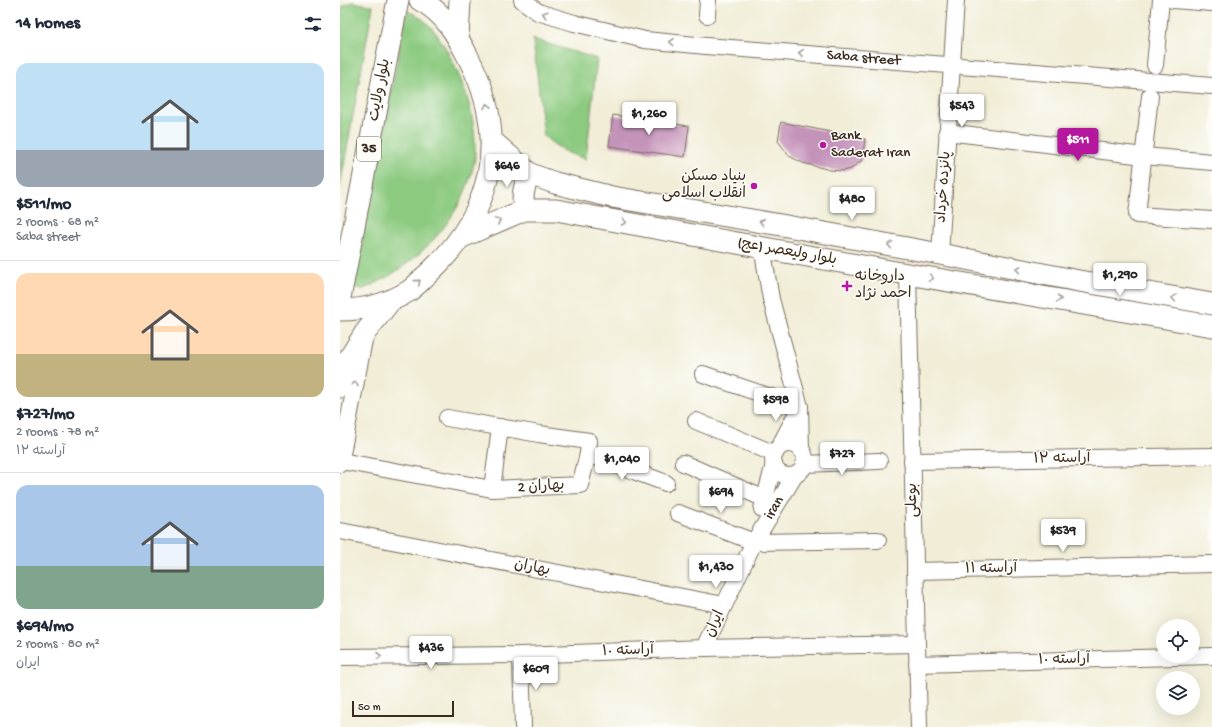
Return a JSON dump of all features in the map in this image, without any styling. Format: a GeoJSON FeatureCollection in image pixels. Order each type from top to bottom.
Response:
{"type":"FeatureCollection","features":[{"type":"Feature","properties":{"kind":"main road","name":"بلوار ولایت"},"geometry":{"type":"LineString","coordinates":[[340,233],[386,0]]}},
{"type":"Feature","properties":{"kind":"main road","name":"بلوار ولایت"},"geometry":{"type":"LineString","coordinates":[[340,298],[398,0]]}},
{"type":"Feature","properties":{"kind":"main road"},"geometry":{"type":"LineString","coordinates":[[458,37],[460,0]]}},
{"type":"Feature","properties":{"kind":"main road"},"geometry":{"type":"LineString","coordinates":[[340,310],[372,307],[409,290],[424,277],[451,251],[462,237],[476,212],[489,174],[491,140],[488,106],[476,72],[458,37],[446,21],[426,3]]}},
{"type":"Feature","properties":{"kind":"main road","name":"بلوار ولیعصر (عج)"},"geometry":{"type":"LineString","coordinates":[[491,140],[530,174],[555,183],[612,197],[789,227],[1212,304]]}},
{"type":"Feature","properties":{"kind":"main road"},"geometry":{"type":"LineString","coordinates":[[524,210],[522,197],[530,174]]}},
{"type":"Feature","properties":{"kind":"main road","name":"بلوار ولیعصر (عج)"},"geometry":{"type":"LineString","coordinates":[[462,237],[524,210],[556,210],[908,274],[1212,326]]}},
{"type":"Feature","properties":{"kind":"main road"},"geometry":{"type":"LineString","coordinates":[[1100,306],[1110,302],[1113,296],[1108,286]]}},
{"type":"Feature","properties":{"kind":"main road"},"geometry":{"type":"LineString","coordinates":[[1142,314],[1137,306],[1136,298],[1147,293]]}},
{"type":"Feature","properties":{"kind":"main road"},"geometry":{"type":"LineString","coordinates":[[340,387],[345,365],[365,333],[392,299]]}},
{"type":"Feature","properties":{"kind":"street","name":"Saba street"},"geometry":{"type":"LineString","coordinates":[[522,0],[538,12],[574,23],[645,40],[1212,86]]}},
{"type":"Feature","properties":{"kind":"street","name":"پانزده خرداد"},"geometry":{"type":"LineString","coordinates":[[940,254],[956,0]]}},
{"type":"Feature","properties":{"kind":"street"},"geometry":{"type":"LineString","coordinates":[[1155,65],[1161,0]]}},
{"type":"Feature","properties":{"kind":"street"},"geometry":{"type":"LineString","coordinates":[[1173,0],[1212,3]]}},
{"type":"Feature","properties":{"kind":"street"},"geometry":{"type":"LineString","coordinates":[[1150,96],[1137,215],[1212,220]]}},
{"type":"Feature","properties":{"kind":"street"},"geometry":{"type":"LineString","coordinates":[[948,132],[1144,156],[1212,162]]}},
{"type":"Feature","properties":{"kind":"street"},"geometry":{"type":"LineString","coordinates":[[762,247],[771,299],[800,407],[800,463],[790,476],[780,473],[776,469],[775,456],[782,446],[792,445],[800,463]]}},
{"type":"Feature","properties":{"kind":"street","name":"بوعلی"},"geometry":{"type":"LineString","coordinates":[[908,274],[918,727]]}},
{"type":"Feature","properties":{"kind":"street"},"geometry":{"type":"LineString","coordinates":[[340,463],[365,333]]}},
{"type":"Feature","properties":{"kind":"street"},"geometry":{"type":"LineString","coordinates":[[703,374],[800,407]]}},
{"type":"Feature","properties":{"kind":"street","name":"ایران"},"geometry":{"type":"LineString","coordinates":[[704,648],[754,542],[775,456],[800,407]]}},
{"type":"Feature","properties":{"kind":"street"},"geometry":{"type":"LineString","coordinates":[[447,418],[589,441],[588,454],[666,483]]}},
{"type":"Feature","properties":{"kind":"street"},"geometry":{"type":"LineString","coordinates":[[696,421],[775,456]]}},
{"type":"Feature","properties":{"kind":"street"},"geometry":{"type":"LineString","coordinates":[[492,489],[500,427]]}},
{"type":"Feature","properties":{"kind":"street","name":"بهاران 2"},"geometry":{"type":"LineString","coordinates":[[340,463],[492,489],[580,485],[588,454]]}},
{"type":"Feature","properties":{"kind":"street","name":"۱۲ آراسته"},"geometry":{"type":"LineString","coordinates":[[912,462],[1212,456]]}},
{"type":"Feature","properties":{"kind":"street"},"geometry":{"type":"LineString","coordinates":[[800,463],[879,461]]}},
{"type":"Feature","properties":{"kind":"street"},"geometry":{"type":"LineString","coordinates":[[683,463],[765,499]]}},
{"type":"Feature","properties":{"kind":"street","name":"iran"},"geometry":{"type":"LineString","coordinates":[[754,542],[800,463]]}},
{"type":"Feature","properties":{"kind":"street"},"geometry":{"type":"LineString","coordinates":[[678,513],[754,542],[878,540]]}},
{"type":"Feature","properties":{"kind":"street","name":"بهاران"},"geometry":{"type":"LineString","coordinates":[[340,531],[724,605]]}},
{"type":"Feature","properties":{"kind":"street","name":"آراسته ۱۱"},"geometry":{"type":"LineString","coordinates":[[915,571],[1212,564]]}},
{"type":"Feature","properties":{"kind":"street","name":"آراسته ۱۰"},"geometry":{"type":"LineString","coordinates":[[340,657],[521,655],[704,648],[916,644]]}},
{"type":"Feature","properties":{"kind":"street"},"geometry":{"type":"LineString","coordinates":[[521,655],[523,727]]}},
{"type":"Feature","properties":{"kind":"street","name":"آراسته ۱۰"},"geometry":{"type":"LineString","coordinates":[[917,664],[1212,656]]}},
{"type":"Feature","properties":{"kind":"green space"},"geometry":{"type":"Polygon","coordinates":[[[353,2],[373,6],[340,187],[340,10],[344,6],[353,2]]]}},
{"type":"Feature","properties":{"kind":"green space"},"geometry":{"type":"Polygon","coordinates":[[[407,11],[418,16],[430,26],[445,47],[453,62],[469,105],[474,133],[475,158],[471,175],[458,206],[439,234],[414,258],[388,277],[363,289],[351,287],[356,274],[407,11]]]}},
{"type":"Feature","properties":{"kind":"green space"},"geometry":{"type":"Polygon","coordinates":[[[533,39],[597,59],[586,159],[563,150],[544,136],[533,39]]]}},
{"type":"Feature","properties":{"kind":"building"},"geometry":{"type":"Polygon","coordinates":[[[613,115],[689,126],[685,157],[609,146],[613,115]]]}},
{"type":"Feature","properties":{"kind":"building","name":"Bank Saderat Iran"},"geometry":{"type":"Polygon","coordinates":[[[781,122],[865,139],[862,160],[851,169],[843,171],[830,170],[803,163],[789,156],[778,141],[781,122]]]}},
{"type":"Feature","properties":{"kind":"place","name":"Bank Saderat Iran"},"geometry":{"type":"Point","coordinates":[823,145]}},
{"type":"Feature","properties":{"kind":"place","name":"بنیاد مسکن انقلاب اسلامی"},"geometry":{"type":"Point","coordinates":[754,186]}},
{"type":"Feature","properties":{"kind":"place","name":"داروخانه احمد نژاد"},"geometry":{"type":"Point","coordinates":[847,286]}}]}
